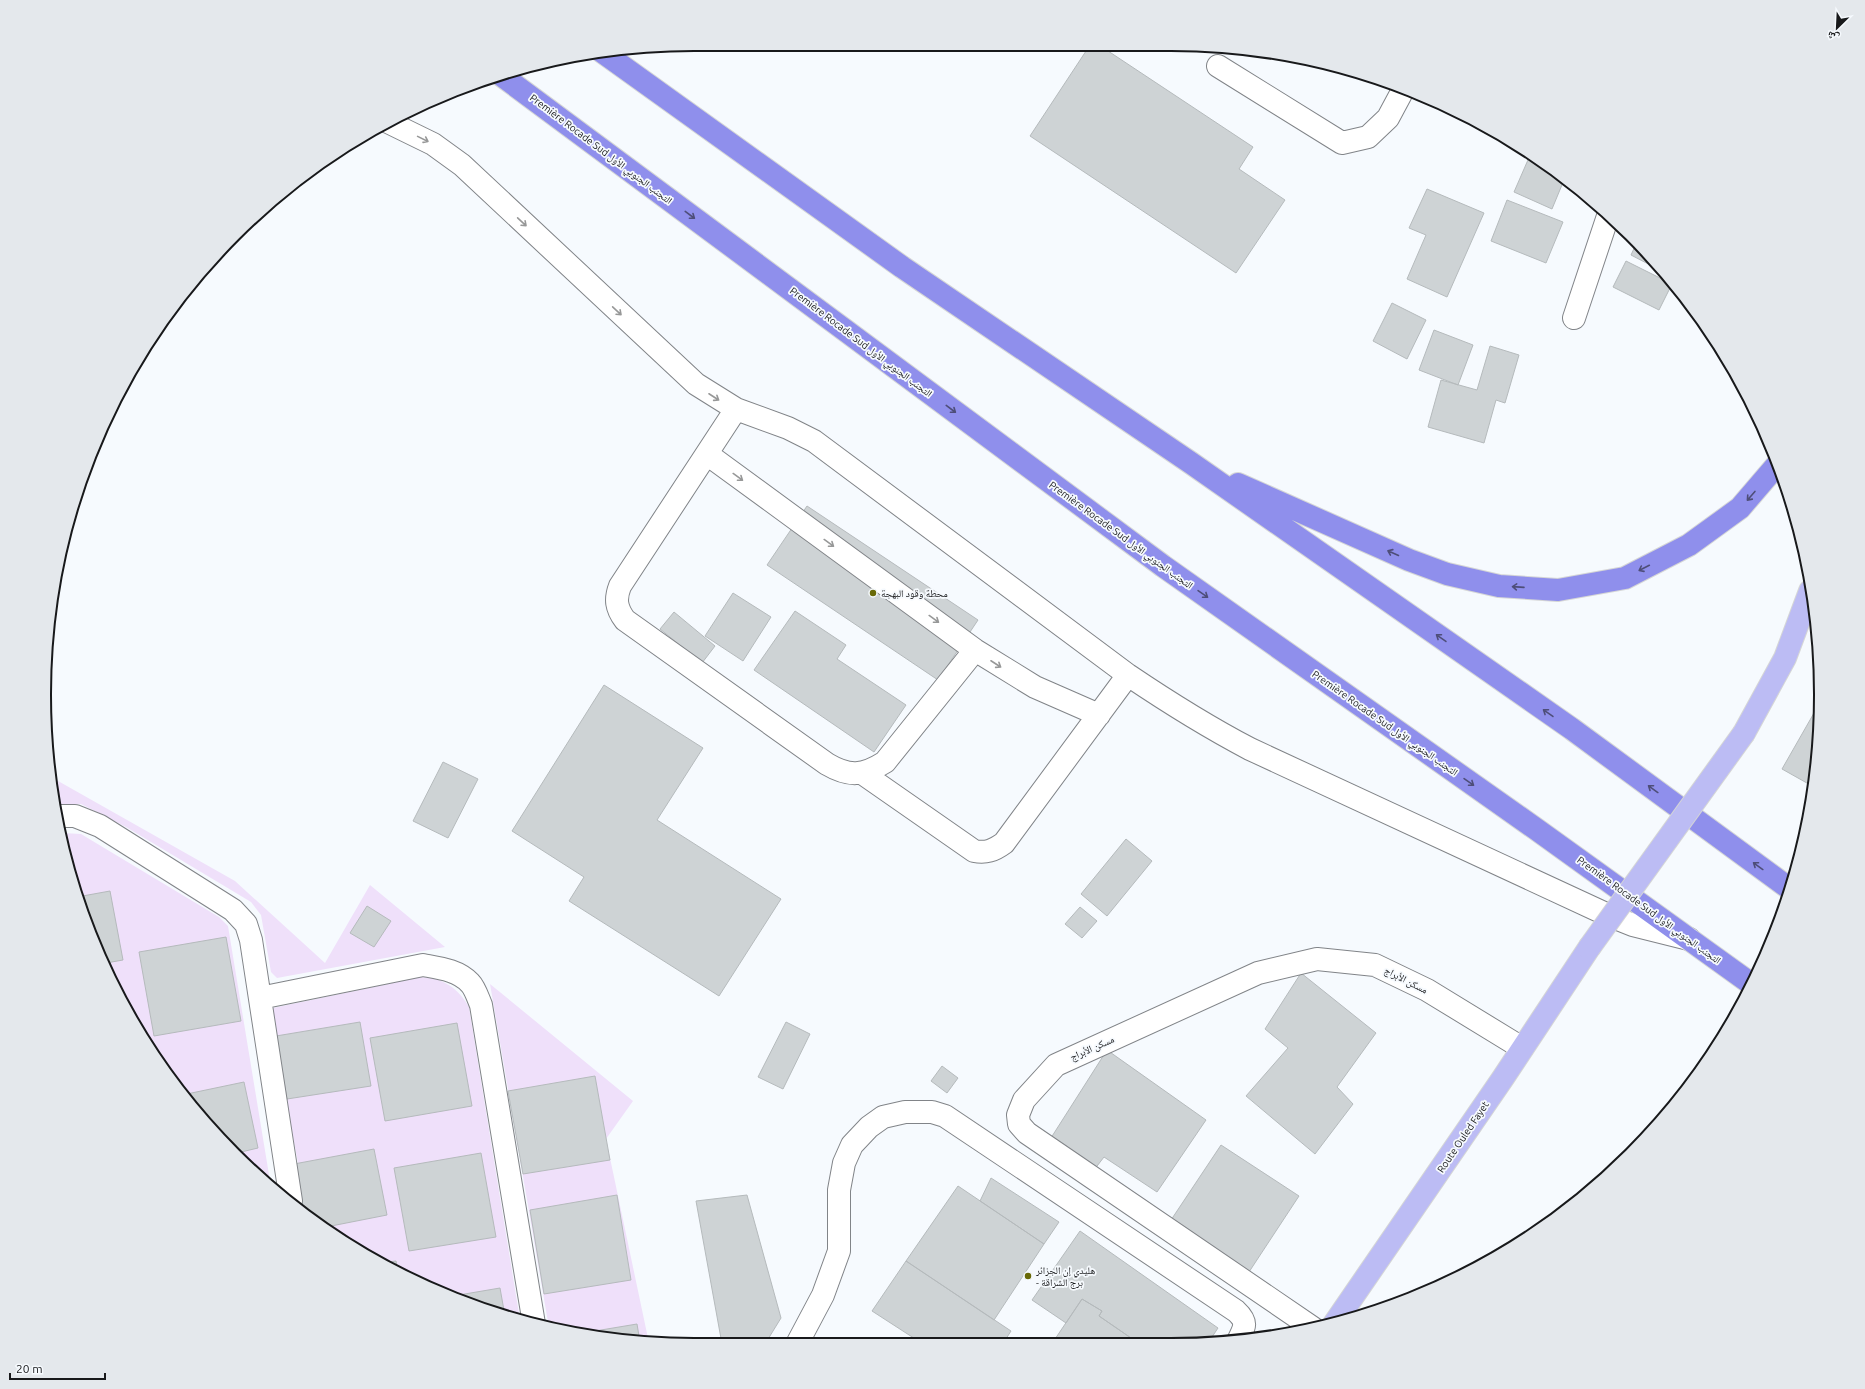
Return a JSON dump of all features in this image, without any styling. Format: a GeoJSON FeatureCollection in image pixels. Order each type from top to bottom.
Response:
{"type":"FeatureCollection","features":[{"type":"Feature","properties":{"kind":"highway"},"geometry":{"type":"LineString","coordinates":[[610,57],[902,267],[1191,463],[1572,729],[1785,884]]}},
{"type":"Feature","properties":{"kind":"highway","name":"Première Rocade Sud التجنب الجنوبي الأول"},"geometry":{"type":"LineString","coordinates":[[507,79],[1163,566],[1536,828],[1747,981]]}},
{"type":"Feature","properties":{"kind":"highway"},"geometry":{"type":"LineString","coordinates":[[1191,463],[1409,560],[1447,574],[1499,586],[1558,590],[1625,578],[1689,545],[1740,508],[1773,469]]}},
{"type":"Feature","properties":{"kind":"main road","name":"Route Ouled Fayet"},"geometry":{"type":"LineString","coordinates":[[1340,1315],[1589,948],[1744,733],[1785,658],[1806,600]]}},
{"type":"Feature","properties":{"kind":"street"},"geometry":{"type":"LineString","coordinates":[[1218,66],[1342,143],[1368,138],[1388,118],[1401,94]]}},
{"type":"Feature","properties":{"kind":"street"},"geometry":{"type":"LineString","coordinates":[[395,125],[433,144],[458,161],[678,369],[696,384],[736,409],[788,428],[814,441],[1128,675],[1210,728],[1250,749],[1608,915],[1633,925],[1689,939]]}},
{"type":"Feature","properties":{"kind":"street"},"geometry":{"type":"LineString","coordinates":[[1574,318],[1606,221]]}},
{"type":"Feature","properties":{"kind":"street"},"geometry":{"type":"LineString","coordinates":[[736,409],[620,586],[616,604],[619,612],[632,626],[826,764],[837,770],[850,773],[862,773],[874,769],[885,762],[975,650]]}},
{"type":"Feature","properties":{"kind":"street"},"geometry":{"type":"LineString","coordinates":[[707,454],[975,650],[1035,687],[1099,715]]}},
{"type":"Feature","properties":{"kind":"street"},"geometry":{"type":"LineString","coordinates":[[862,773],[974,851],[985,852],[995,850],[1004,843],[1128,675]]}},
{"type":"Feature","properties":{"kind":"street"},"geometry":{"type":"LineString","coordinates":[[62,816],[75,816],[100,826],[233,910],[246,924],[251,940],[290,1194]]}},
{"type":"Feature","properties":{"kind":"street","name":"مسكن الأبراج"},"geometry":{"type":"LineString","coordinates":[[1306,1323],[1027,1133],[1019,1124],[1018,1115],[1024,1100],[1056,1065],[1258,973],[1317,959],[1375,965],[1427,990],[1522,1048]]}},
{"type":"Feature","properties":{"kind":"street"},"geometry":{"type":"LineString","coordinates":[[260,998],[423,965],[443,969],[461,975],[471,984],[481,1005],[533,1317]]}},
{"type":"Feature","properties":{"kind":"street"},"geometry":{"type":"LineString","coordinates":[[800,1338],[823,1295],[839,1251],[839,1190],[844,1163],[852,1145],[869,1127],[883,1117],[905,1112],[932,1112],[946,1116],[1236,1311],[1243,1318],[1244,1328],[1241,1334]]}},
{"type":"Feature","properties":{"kind":"shaded area"},"geometry":{"type":"Polygon","coordinates":[[[57,781],[235,881],[325,963],[370,885],[445,947],[277,978],[271,972],[261,915],[251,902],[126,827],[81,804],[61,805],[57,781]]]}},
{"type":"Feature","properties":{"kind":"shaded area"},"geometry":{"type":"Polygon","coordinates":[[[66,833],[81,834],[219,917],[228,926],[269,1177],[239,1150],[211,1119],[159,1052],[137,1016],[117,979],[100,941],[85,901],[66,833]]]}},
{"type":"Feature","properties":{"kind":"shaded area"},"geometry":{"type":"Polygon","coordinates":[[[421,977],[436,979],[449,985],[465,1001],[469,1007],[519,1313],[488,1304],[448,1289],[410,1272],[337,1230],[307,1208],[268,1009],[421,977]]]}},
{"type":"Feature","properties":{"kind":"shaded area"},"geometry":{"type":"Polygon","coordinates":[[[490,984],[633,1101],[606,1139],[648,1336],[569,1326],[548,1321],[490,984]]]}},
{"type":"Feature","properties":{"kind":"building"},"geometry":{"type":"Polygon","coordinates":[[[1086,51],[1108,51],[1253,147],[1239,169],[1285,200],[1236,273],[1030,136],[1086,51]]]}},
{"type":"Feature","properties":{"kind":"building"},"geometry":{"type":"Polygon","coordinates":[[[1528,159],[1562,184],[1552,209],[1514,192],[1528,159]]]}},
{"type":"Feature","properties":{"kind":"building"},"geometry":{"type":"Polygon","coordinates":[[[1427,189],[1484,213],[1447,297],[1407,279],[1426,235],[1409,228],[1427,189]]]}},
{"type":"Feature","properties":{"kind":"building"},"geometry":{"type":"Polygon","coordinates":[[[1507,200],[1563,222],[1546,263],[1491,241],[1507,200]]]}},
{"type":"Feature","properties":{"kind":"building"},"geometry":{"type":"Polygon","coordinates":[[[1634,248],[1649,264],[1631,255],[1634,248]]]}},
{"type":"Feature","properties":{"kind":"building"},"geometry":{"type":"Polygon","coordinates":[[[1626,261],[1661,278],[1670,289],[1659,310],[1613,287],[1626,261]]]}},
{"type":"Feature","properties":{"kind":"building"},"geometry":{"type":"Polygon","coordinates":[[[1392,303],[1426,320],[1407,359],[1373,341],[1392,303]]]}},
{"type":"Feature","properties":{"kind":"building"},"geometry":{"type":"Polygon","coordinates":[[[1434,330],[1473,345],[1458,385],[1419,370],[1434,330]]]}},
{"type":"Feature","properties":{"kind":"building"},"geometry":{"type":"Polygon","coordinates":[[[1490,346],[1519,355],[1505,403],[1496,400],[1484,443],[1428,427],[1441,380],[1477,390],[1490,346]]]}},
{"type":"Feature","properties":{"kind":"building","name":"محطة وقود البهجة"},"geometry":{"type":"Polygon","coordinates":[[[807,506],[978,620],[938,680],[767,565],[807,506]]]}},
{"type":"Feature","properties":{"kind":"building"},"geometry":{"type":"Polygon","coordinates":[[[733,593],[771,617],[743,661],[705,636],[733,593]]]}},
{"type":"Feature","properties":{"kind":"building"},"geometry":{"type":"Polygon","coordinates":[[[795,611],[846,645],[837,659],[906,705],[874,752],[754,670],[795,611]]]}},
{"type":"Feature","properties":{"kind":"building"},"geometry":{"type":"Polygon","coordinates":[[[674,612],[715,646],[702,663],[660,629],[674,612]]]}},
{"type":"Feature","properties":{"kind":"building"},"geometry":{"type":"Polygon","coordinates":[[[604,685],[703,748],[657,820],[781,899],[719,996],[569,901],[584,877],[512,831],[604,685]]]}},
{"type":"Feature","properties":{"kind":"building"},"geometry":{"type":"Polygon","coordinates":[[[1814,714],[1813,737],[1807,783],[1782,769],[1814,714]]]}},
{"type":"Feature","properties":{"kind":"building"},"geometry":{"type":"Polygon","coordinates":[[[443,762],[478,779],[448,838],[413,821],[443,762]]]}},
{"type":"Feature","properties":{"kind":"building"},"geometry":{"type":"Polygon","coordinates":[[[1126,839],[1152,861],[1107,916],[1081,894],[1126,839]]]}},
{"type":"Feature","properties":{"kind":"building"},"geometry":{"type":"Polygon","coordinates":[[[110,891],[123,960],[110,962],[83,896],[110,891]]]}},
{"type":"Feature","properties":{"kind":"building"},"geometry":{"type":"Polygon","coordinates":[[[367,906],[391,921],[374,947],[350,933],[367,906]]]}},
{"type":"Feature","properties":{"kind":"building"},"geometry":{"type":"Polygon","coordinates":[[[1080,907],[1097,921],[1082,938],[1065,924],[1080,907]]]}},
{"type":"Feature","properties":{"kind":"building"},"geometry":{"type":"Polygon","coordinates":[[[226,937],[241,1021],[154,1036],[139,952],[226,937]]]}},
{"type":"Feature","properties":{"kind":"building"},"geometry":{"type":"Polygon","coordinates":[[[1301,973],[1376,1033],[1337,1087],[1353,1104],[1315,1154],[1246,1096],[1288,1048],[1265,1029],[1301,973]]]}},
{"type":"Feature","properties":{"kind":"building"},"geometry":{"type":"Polygon","coordinates":[[[360,1022],[371,1086],[287,1099],[276,1036],[360,1022]]]}},
{"type":"Feature","properties":{"kind":"building"},"geometry":{"type":"Polygon","coordinates":[[[786,1022],[810,1034],[783,1089],[758,1077],[786,1022]]]}},
{"type":"Feature","properties":{"kind":"building"},"geometry":{"type":"Polygon","coordinates":[[[457,1023],[472,1106],[385,1121],[370,1038],[457,1023]]]}},
{"type":"Feature","properties":{"kind":"building"},"geometry":{"type":"Polygon","coordinates":[[[1107,1050],[1206,1120],[1157,1192],[1104,1157],[1094,1170],[1049,1141],[1107,1050]]]}},
{"type":"Feature","properties":{"kind":"building"},"geometry":{"type":"Polygon","coordinates":[[[942,1066],[958,1078],[947,1093],[931,1081],[942,1066]]]}},
{"type":"Feature","properties":{"kind":"building"},"geometry":{"type":"Polygon","coordinates":[[[595,1076],[610,1160],[523,1174],[508,1091],[595,1076]]]}},
{"type":"Feature","properties":{"kind":"building"},"geometry":{"type":"Polygon","coordinates":[[[244,1082],[258,1148],[241,1152],[190,1093],[244,1082]]]}},
{"type":"Feature","properties":{"kind":"building"},"geometry":{"type":"Polygon","coordinates":[[[1221,1145],[1299,1196],[1249,1272],[1171,1220],[1221,1145]]]}},
{"type":"Feature","properties":{"kind":"building"},"geometry":{"type":"Polygon","coordinates":[[[374,1149],[387,1215],[331,1226],[302,1204],[294,1164],[374,1149]]]}},
{"type":"Feature","properties":{"kind":"building"},"geometry":{"type":"Polygon","coordinates":[[[481,1153],[496,1237],[409,1251],[394,1168],[481,1153]]]}},
{"type":"Feature","properties":{"kind":"building"},"geometry":{"type":"Polygon","coordinates":[[[991,1178],[1059,1222],[1044,1244],[980,1201],[991,1178]]]}},
{"type":"Feature","properties":{"kind":"building"},"geometry":{"type":"Polygon","coordinates":[[[958,1186],[1044,1244],[994,1320],[906,1261],[958,1186]]]}},
{"type":"Feature","properties":{"kind":"building"},"geometry":{"type":"Polygon","coordinates":[[[617,1195],[631,1280],[544,1294],[530,1210],[617,1195]]]}},
{"type":"Feature","properties":{"kind":"building"},"geometry":{"type":"Polygon","coordinates":[[[747,1195],[781,1318],[769,1338],[721,1338],[696,1201],[747,1195]]]}},
{"type":"Feature","properties":{"kind":"building"},"geometry":{"type":"Polygon","coordinates":[[[1080,1231],[1218,1328],[1212,1337],[1131,1338],[1099,1316],[1102,1311],[1082,1299],[1066,1323],[1032,1300],[1080,1231]]]}},
{"type":"Feature","properties":{"kind":"building"},"geometry":{"type":"Polygon","coordinates":[[[396,1261],[397,1265],[391,1262],[396,1261]]]}},
{"type":"Feature","properties":{"kind":"building"},"geometry":{"type":"Polygon","coordinates":[[[906,1261],[1011,1331],[1006,1338],[914,1338],[872,1311],[906,1261]]]}},
{"type":"Feature","properties":{"kind":"building"},"geometry":{"type":"Polygon","coordinates":[[[500,1288],[504,1309],[488,1304],[462,1294],[500,1288]]]}},
{"type":"Feature","properties":{"kind":"building"},"geometry":{"type":"Polygon","coordinates":[[[1082,1299],[1102,1311],[1099,1316],[1131,1338],[1056,1338],[1082,1299]]]}},
{"type":"Feature","properties":{"kind":"building"},"geometry":{"type":"Polygon","coordinates":[[[637,1324],[639,1335],[611,1332],[599,1330],[637,1324]]]}},
{"type":"Feature","properties":{"kind":"place","name":"محطة وقود البهجة"},"geometry":{"type":"Point","coordinates":[873,593]}},
{"type":"Feature","properties":{"kind":"place","name":"هليدي إن الجزائر - برج الشراقة"},"geometry":{"type":"Point","coordinates":[1028,1276]}}]}
